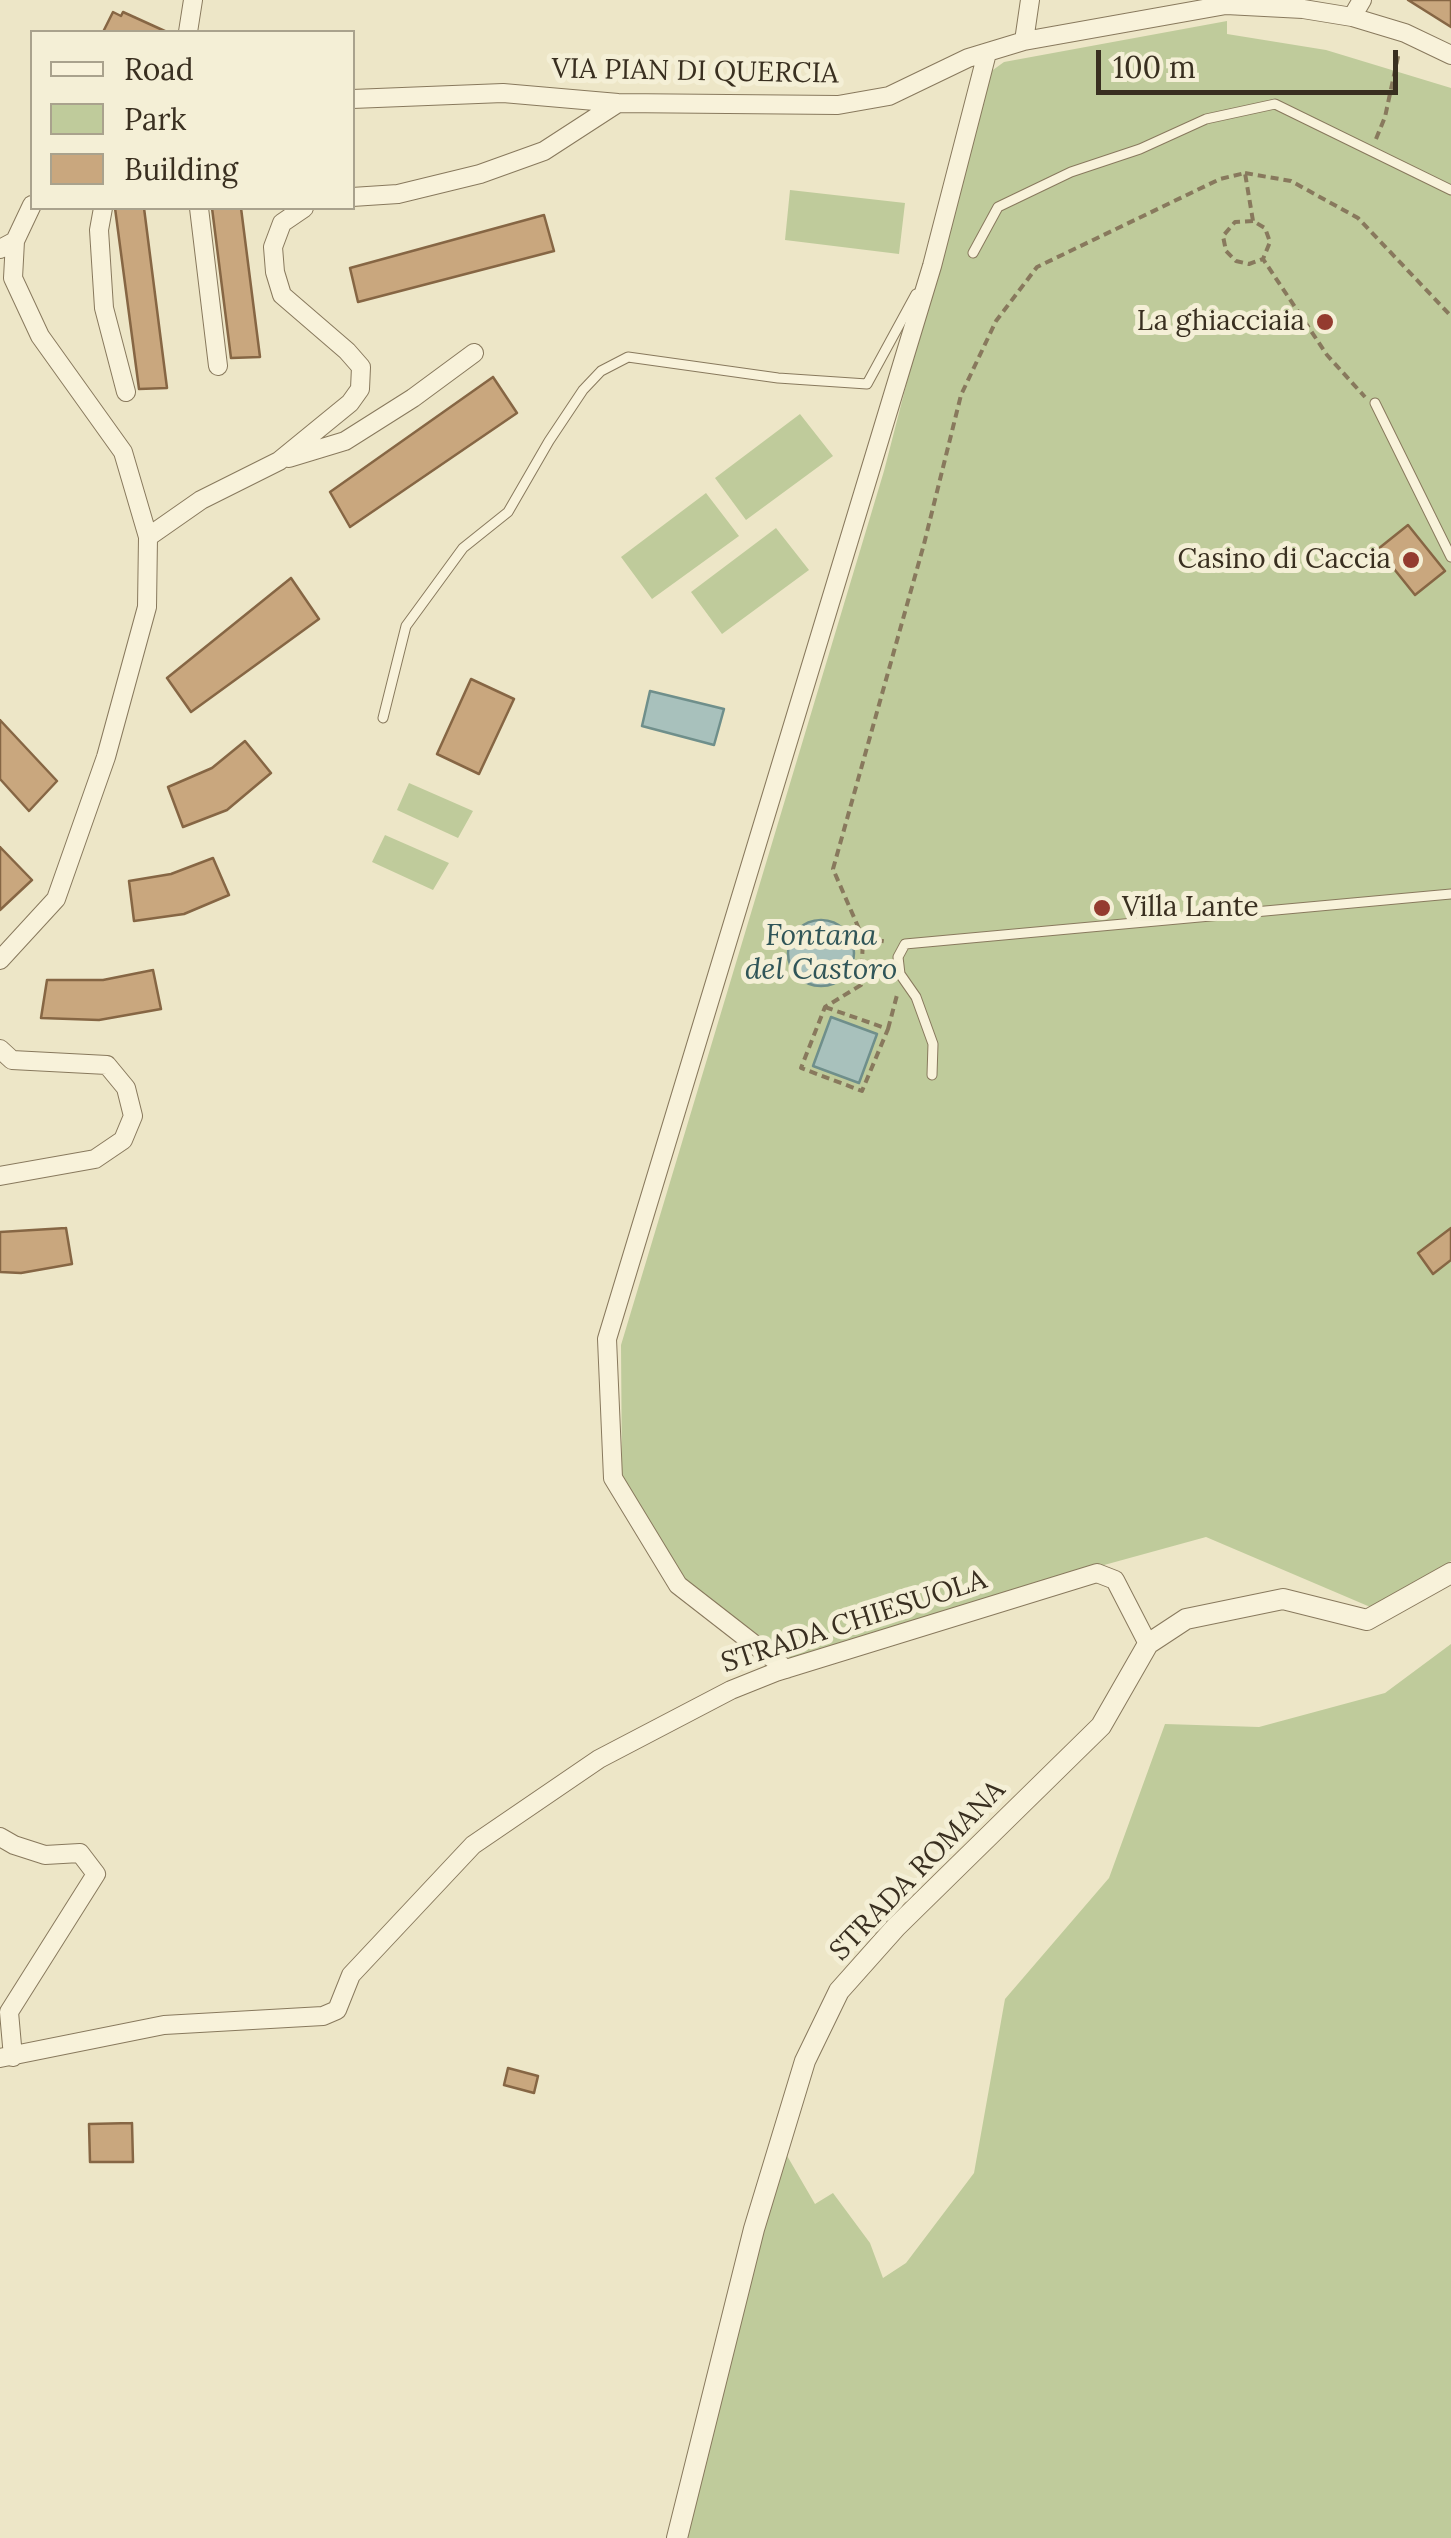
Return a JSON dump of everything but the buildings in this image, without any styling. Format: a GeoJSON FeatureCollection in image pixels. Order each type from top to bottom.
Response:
{"type":"FeatureCollection","features":[{"type":"Feature","properties":{"kind":"street"},"geometry":{"type":"LineString","coordinates":[[188,30],[193,0]]}},
{"type":"Feature","properties":{"kind":"street"},"geometry":{"type":"LineString","coordinates":[[1024,41],[1030,0]]}},
{"type":"Feature","properties":{"kind":"street"},"geometry":{"type":"LineString","coordinates":[[1352,17],[1362,0]]}},
{"type":"Feature","properties":{"kind":"street","name":"VIA PIAN DI QUERCIA"},"geometry":{"type":"LineString","coordinates":[[355,98],[503,93],[618,103],[838,104],[889,96],[968,58],[1024,41],[1226,4],[1352,17],[1405,33],[1451,55]]}},
{"type":"Feature","properties":{"kind":"street"},"geometry":{"type":"LineString","coordinates":[[786,1669],[678,1585],[613,1478],[608,1339],[932,266],[986,53]]}},
{"type":"Feature","properties":{"kind":"street"},"geometry":{"type":"LineString","coordinates":[[355,197],[398,194],[480,174],[544,151],[618,103]]}},
{"type":"Feature","properties":{"kind":"street"},"geometry":{"type":"LineString","coordinates":[[0,960],[56,899],[106,757],[148,606],[148,537],[123,452],[40,336],[13,278],[8,245],[30,208]]}},
{"type":"Feature","properties":{"kind":"street"},"geometry":{"type":"LineString","coordinates":[[103,210],[99,230],[104,308],[126,392]]}},
{"type":"Feature","properties":{"kind":"street"},"geometry":{"type":"LineString","coordinates":[[199,210],[218,366]]}},
{"type":"Feature","properties":{"kind":"street"},"geometry":{"type":"LineString","coordinates":[[279,461],[350,404],[360,389],[361,368],[348,351],[282,295],[273,247],[282,223],[297,210]]}},
{"type":"Feature","properties":{"kind":"street"},"geometry":{"type":"LineString","coordinates":[[148,537],[201,500],[279,461],[345,441],[474,353]]}},
{"type":"Feature","properties":{"kind":"street"},"geometry":{"type":"LineString","coordinates":[[0,1050],[12,1060],[107,1065],[126,1088],[134,1116],[124,1140],[95,1159],[0,1176]]}},
{"type":"Feature","properties":{"kind":"street","name":"STRADA CHIESUOLA"},"geometry":{"type":"LineString","coordinates":[[7,2058],[164,2025],[323,2016],[338,2010],[351,1975],[473,1845],[599,1759],[730,1690],[786,1669],[1097,1573],[1116,1580],[1148,1644]]}},
{"type":"Feature","properties":{"kind":"street","name":"STRADA ROMANA"},"geometry":{"type":"LineString","coordinates":[[677,2538],[760,2210],[805,2061],[840,1991],[896,1927],[1101,1726],[1148,1644],[1186,1618],[1284,1599],[1367,1620],[1451,1573]]}},
{"type":"Feature","properties":{"kind":"street"},"geometry":{"type":"LineString","coordinates":[[0,1837],[14,1846],[45,1855],[80,1853],[96,1874],[9,2012],[7,2058]]}},
{"type":"Feature","properties":{"kind":"lane"},"geometry":{"type":"LineString","coordinates":[[973,253],[998,207],[1071,172],[1206,119],[1275,104],[1451,190]]}},
{"type":"Feature","properties":{"kind":"lane"},"geometry":{"type":"LineString","coordinates":[[383,718],[406,626],[463,548],[508,512],[549,441],[583,390],[601,371],[628,357],[778,378],[867,384],[932,266]]}},
{"type":"Feature","properties":{"kind":"lane"},"geometry":{"type":"LineString","coordinates":[[1375,404],[1451,557]]}},
{"type":"Feature","properties":{"kind":"lane"},"geometry":{"type":"LineString","coordinates":[[932,1075],[932,1044],[916,997],[900,974],[898,957],[905,944],[1451,894]]}},
{"type":"Feature","properties":{"kind":"path"},"geometry":{"type":"LineString","coordinates":[[1362,136],[1376,140],[1405,33]]}},
{"type":"Feature","properties":{"kind":"path"},"geometry":{"type":"LineString","coordinates":[[1245,174],[1254,220]]}},
{"type":"Feature","properties":{"kind":"path"},"geometry":{"type":"LineString","coordinates":[[900,974],[888,1029],[862,1091],[801,1068],[825,1007],[862,984],[863,938],[833,869],[924,544],[961,395],[996,321],[1037,267],[1220,179],[1245,174],[1291,181],[1358,218],[1451,316]]}},
{"type":"Feature","properties":{"kind":"path"},"geometry":{"type":"LineString","coordinates":[[1254,220],[1265,228],[1270,242],[1263,259],[1248,264],[1236,262],[1226,252],[1223,236],[1234,222],[1254,220]]}},
{"type":"Feature","properties":{"kind":"path"},"geometry":{"type":"LineString","coordinates":[[1263,259],[1327,355],[1358,392],[1375,404]]}},
{"type":"Feature","properties":{"kind":"path"},"geometry":{"type":"LineString","coordinates":[[863,938],[905,944]]}},
{"type":"Feature","properties":{"kind":"path"},"geometry":{"type":"LineString","coordinates":[[825,1007],[888,1029]]}},
{"type":"Feature","properties":{"kind":"green space","name":"Villa Lante"},"geometry":{"type":"Polygon","coordinates":[[[1227,21],[1227,34],[1326,50],[1451,88],[1451,1561],[1375,1609],[1206,1537],[995,1595],[791,1659],[683,1579],[622,1477],[621,1345],[884,471],[986,75],[1004,62],[1227,21]]]}},
{"type":"Feature","properties":{"kind":"green space"},"geometry":{"type":"Polygon","coordinates":[[[790,190],[905,203],[899,254],[785,240],[790,190]]]}},
{"type":"Feature","properties":{"kind":"green space"},"geometry":{"type":"Polygon","coordinates":[[[800,414],[833,456],[746,520],[715,478],[800,414]]]}},
{"type":"Feature","properties":{"kind":"green space"},"geometry":{"type":"Polygon","coordinates":[[[706,493],[739,536],[652,599],[621,557],[706,493]]]}},
{"type":"Feature","properties":{"kind":"green space"},"geometry":{"type":"Polygon","coordinates":[[[776,528],[809,570],[722,634],[691,592],[776,528]]]}},
{"type":"Feature","properties":{"kind":"green space"},"geometry":{"type":"Polygon","coordinates":[[[409,783],[473,811],[458,838],[397,810],[409,783]]]}},
{"type":"Feature","properties":{"kind":"green space"},"geometry":{"type":"Polygon","coordinates":[[[385,835],[449,863],[433,890],[372,862],[385,835]]]}},
{"type":"Feature","properties":{"kind":"green space"},"geometry":{"type":"Polygon","coordinates":[[[1451,1644],[1451,2538],[685,2538],[786,2154],[815,2204],[833,2193],[870,2243],[883,2278],[906,2263],[974,2173],[1005,1999],[1109,1878],[1165,1724],[1259,1727],[1385,1693],[1451,1644]]]}},
{"type":"Feature","properties":{"kind":"water"},"geometry":{"type":"Polygon","coordinates":[[[650,691],[724,709],[714,745],[642,726],[650,691]]]}},
{"type":"Feature","properties":{"kind":"water","name":"Fontana del Castoro"},"geometry":{"type":"Polygon","coordinates":[[[821,920],[845,929],[854,953],[845,977],[821,986],[797,977],[788,953],[797,929],[821,920]]]}},
{"type":"Feature","properties":{"kind":"water"},"geometry":{"type":"Polygon","coordinates":[[[831,1017],[877,1034],[859,1083],[813,1066],[831,1017]]]}},
{"type":"Feature","properties":{"kind":"place","name":"La ghiacciaia"},"geometry":{"type":"Point","coordinates":[1325,322]}},
{"type":"Feature","properties":{"kind":"place","name":"Casino di Caccia"},"geometry":{"type":"Point","coordinates":[1411,560]}},
{"type":"Feature","properties":{"kind":"place","name":"Villa Lante"},"geometry":{"type":"Point","coordinates":[1102,908]}}]}
